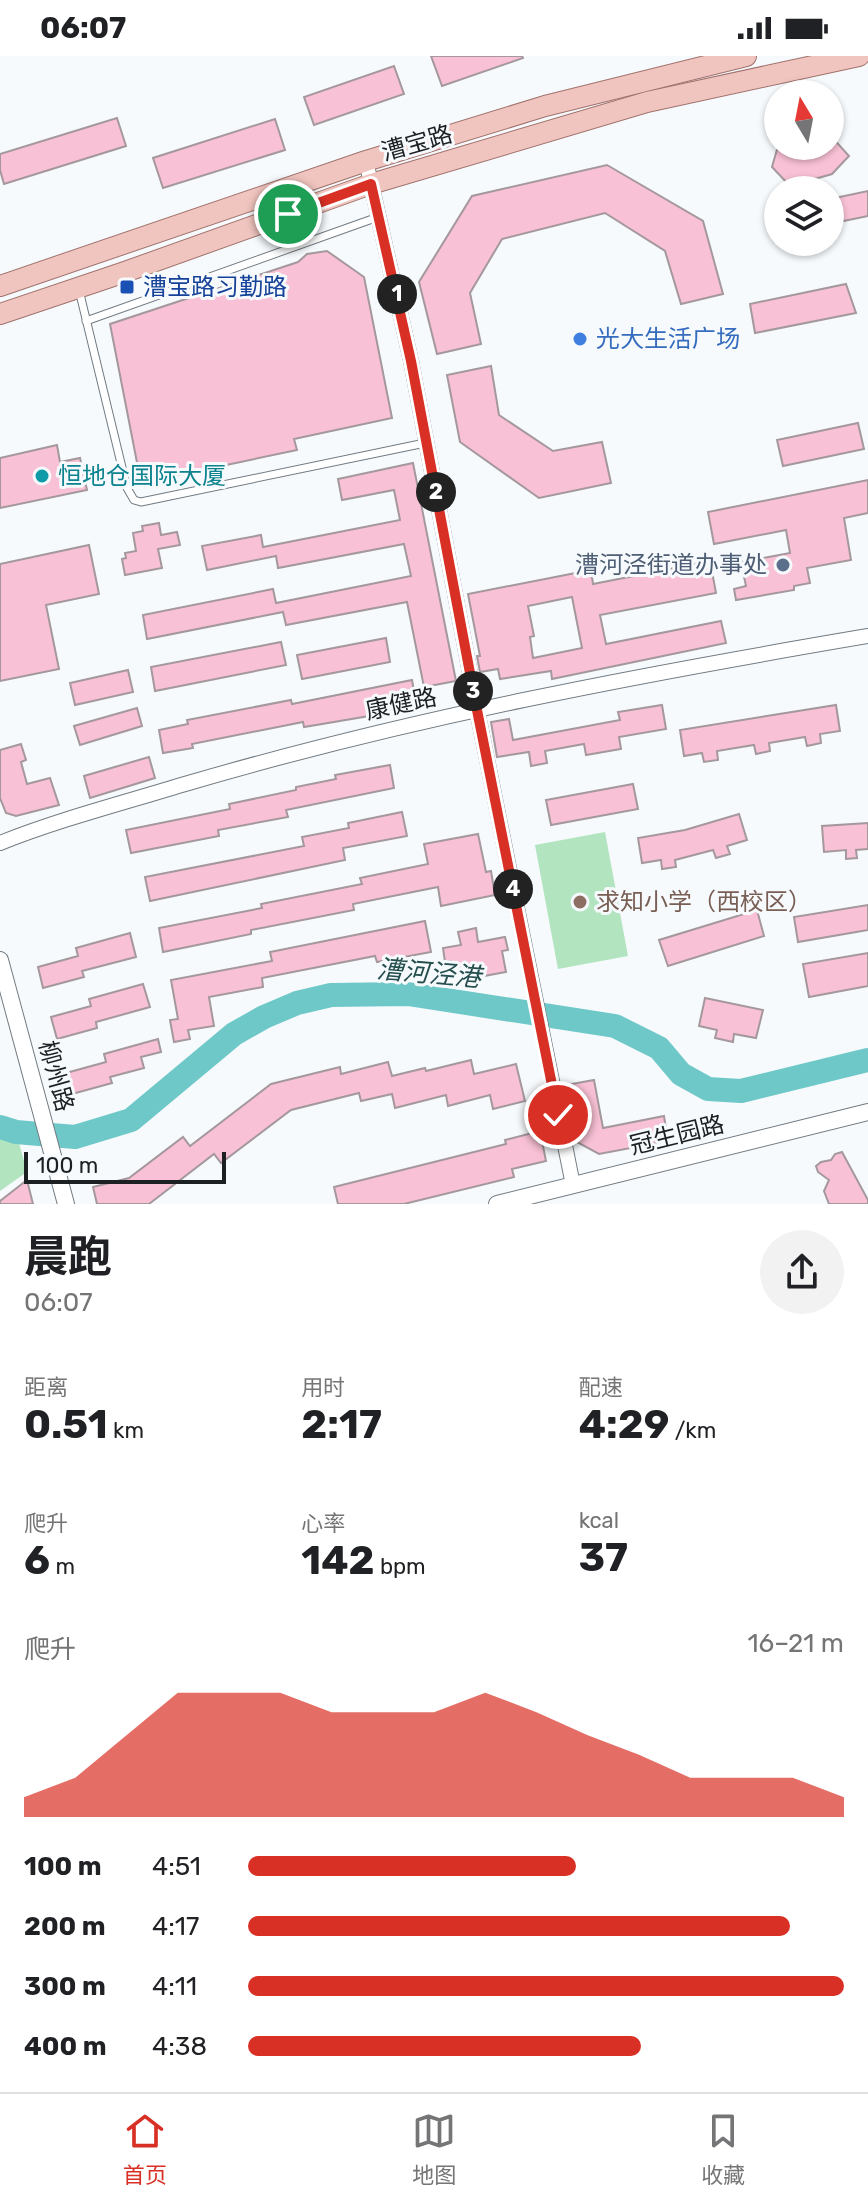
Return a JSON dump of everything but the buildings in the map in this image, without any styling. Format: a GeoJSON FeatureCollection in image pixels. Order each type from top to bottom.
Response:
{"type":"FeatureCollection","features":[{"type":"Feature","properties":{"kind":"main road","name":"漕宝路"},"geometry":{"type":"LineString","coordinates":[[0,286],[366,161],[545,106],[746,56]]}},
{"type":"Feature","properties":{"kind":"main road","name":"漕宝路"},"geometry":{"type":"LineString","coordinates":[[0,314],[371,184],[647,102],[859,56]]}},
{"type":"Feature","properties":{"kind":"street"},"geometry":{"type":"LineString","coordinates":[[366,161],[427,443],[477,710],[573,1185]]}},
{"type":"Feature","properties":{"kind":"street","name":"康健路"},"geometry":{"type":"LineString","coordinates":[[0,843],[42,827],[300,750],[477,710],[868,636]]}},
{"type":"Feature","properties":{"kind":"street","name":"柳州路"},"geometry":{"type":"LineString","coordinates":[[0,960],[66,1204]]}},
{"type":"Feature","properties":{"kind":"street","name":"冠生园路"},"geometry":{"type":"LineString","coordinates":[[497,1204],[868,1112]]}},
{"type":"Feature","properties":{"kind":"lane"},"geometry":{"type":"LineString","coordinates":[[86,321],[379,216]]}},
{"type":"Feature","properties":{"kind":"lane"},"geometry":{"type":"LineString","coordinates":[[78,288],[127,488],[134,500],[141,502],[427,443]]}},
{"type":"Feature","properties":{"kind":"green space"},"geometry":{"type":"Polygon","coordinates":[[[605,832],[628,956],[558,969],[535,845],[605,832]]]}},
{"type":"Feature","properties":{"kind":"green space"},"geometry":{"type":"Polygon","coordinates":[[[0,1127],[16,1132],[27,1172],[0,1191],[0,1127]]]}},
{"type":"Feature","properties":{"kind":"waterway","name":"漕河泾港"},"geometry":{"type":"LineString","coordinates":[[0,1127],[16,1132],[75,1137],[131,1120],[234,1034],[297,1003],[331,995],[408,994],[615,1026],[659,1048],[681,1074],[708,1089],[741,1091],[868,1060]]}},
{"type":"Feature","properties":{"kind":"place","name":"漕宝路习勤路"},"geometry":{"type":"Point","coordinates":[127,287]}},
{"type":"Feature","properties":{"kind":"place","name":"光大生活广场"},"geometry":{"type":"Point","coordinates":[580,339]}},
{"type":"Feature","properties":{"kind":"place","name":"恒地仓国际大厦"},"geometry":{"type":"Point","coordinates":[42,476]}},
{"type":"Feature","properties":{"kind":"place","name":"漕河泾街道办事处"},"geometry":{"type":"Point","coordinates":[783,565]}},
{"type":"Feature","properties":{"kind":"place","name":"求知小学（西校区）"},"geometry":{"type":"Point","coordinates":[580,902]}},
{"type":"Feature","properties":{"kind":"route"},"geometry":{"type":"LineString","coordinates":[[288,214],[371,184],[411,361],[558,1115]]}}]}
